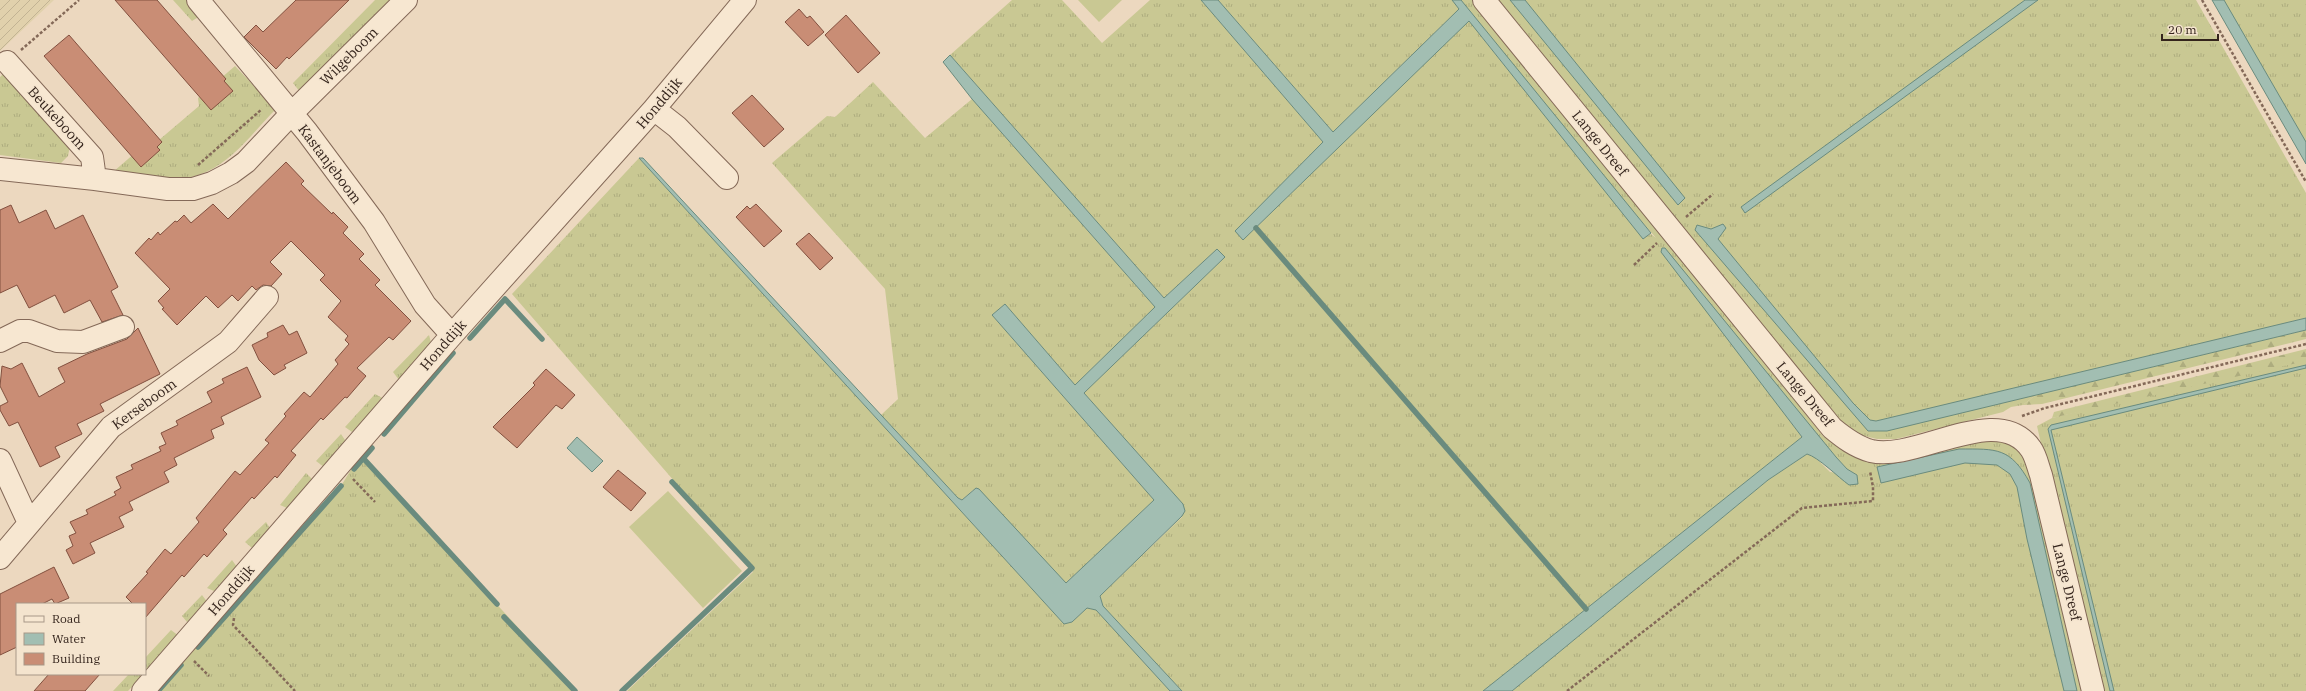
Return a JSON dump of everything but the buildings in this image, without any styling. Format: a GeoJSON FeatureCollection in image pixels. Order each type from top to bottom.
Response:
{"type":"FeatureCollection","features":[{"type":"Feature","properties":{"kind":"street","name":"Kastanjeboom"},"geometry":{"type":"LineString","coordinates":[[198,0],[292,113],[374,222],[425,305],[452,335]]}},
{"type":"Feature","properties":{"kind":"street","name":"Wilgeboom"},"geometry":{"type":"LineString","coordinates":[[292,113],[406,0]]}},
{"type":"Feature","properties":{"kind":"street","name":"Honddijk"},"geometry":{"type":"LineString","coordinates":[[143,691],[452,335],[654,109],[745,0]]}},
{"type":"Feature","properties":{"kind":"street","name":"Lange Dreef"},"geometry":{"type":"LineString","coordinates":[[1484,0],[1832,428],[1851,443],[1873,451],[1902,450],[1988,428],[2016,435],[2031,449],[2041,475],[2093,691]]}},
{"type":"Feature","properties":{"kind":"street","name":"Beukeboom"},"geometry":{"type":"LineString","coordinates":[[7,62],[92,158],[95,179]]}},
{"type":"Feature","properties":{"kind":"street"},"geometry":{"type":"LineString","coordinates":[[654,109],[677,127],[727,178]]}},
{"type":"Feature","properties":{"kind":"street"},"geometry":{"type":"LineString","coordinates":[[0,169],[95,179],[168,189],[193,188],[212,183],[231,173],[246,162],[292,113]]}},
{"type":"Feature","properties":{"kind":"street","name":"Kerseboom"},"geometry":{"type":"LineString","coordinates":[[0,558],[111,427],[222,347],[267,298]]}},
{"type":"Feature","properties":{"kind":"street"},"geometry":{"type":"LineString","coordinates":[[0,341],[20,331],[29,331],[57,341],[83,342],[123,328]]}},
{"type":"Feature","properties":{"kind":"street"},"geometry":{"type":"LineString","coordinates":[[0,460],[29,523]]}},
{"type":"Feature","properties":{"kind":"path"},"geometry":{"type":"LineString","coordinates":[[7,62],[79,0]]}},
{"type":"Feature","properties":{"kind":"path"},"geometry":{"type":"LineString","coordinates":[[2202,0],[2306,182]]}},
{"type":"Feature","properties":{"kind":"path"},"geometry":{"type":"LineString","coordinates":[[194,168],[277,95]]}},
{"type":"Feature","properties":{"kind":"path"},"geometry":{"type":"LineString","coordinates":[[2017,418],[2045,408],[2306,344]]}},
{"type":"Feature","properties":{"kind":"path"},"geometry":{"type":"LineString","coordinates":[[1567,691],[1802,508],[1873,501],[1873,487],[1866,449]]}},
{"type":"Feature","properties":{"kind":"path"},"geometry":{"type":"LineString","coordinates":[[349,483],[352,478],[374,502]]}},
{"type":"Feature","properties":{"kind":"path"},"geometry":{"type":"LineString","coordinates":[[234,615],[233,625],[295,691]]}},
{"type":"Feature","properties":{"kind":"shaded area"},"geometry":{"type":"Polygon","coordinates":[[[0,0],[54,0],[0,51],[0,0]]]}},
{"type":"Feature","properties":{"kind":"green space"},"geometry":{"type":"Polygon","coordinates":[[[173,0],[186,0],[200,16],[192,21],[173,0]]]}},
{"type":"Feature","properties":{"kind":"green space"},"geometry":{"type":"Polygon","coordinates":[[[375,0],[391,0],[300,92],[293,83],[375,0]]]}},
{"type":"Feature","properties":{"kind":"green space"},"geometry":{"type":"Polygon","coordinates":[[[1012,0],[1062,0],[1102,43],[1150,0],[1201,0],[1323,142],[1236,231],[1243,240],[1469,20],[1459,9],[1333,132],[1218,0],[1478,0],[1674,242],[1823,436],[1846,451],[1994,435],[2026,450],[2084,691],[1512,691],[1768,480],[1807,454],[1814,456],[1830,472],[1857,475],[1847,469],[1836,457],[1661,250],[1802,437],[1483,691],[1182,691],[1103,606],[1100,596],[1182,517],[1183,504],[1084,393],[1225,257],[1217,249],[1164,298],[950,55],[1012,0]],[[1481,34],[1480,35],[1643,238],[1651,234],[1656,238],[1481,34]]]}},
{"type":"Feature","properties":{"kind":"green space"},"geometry":{"type":"Polygon","coordinates":[[[1078,0],[1122,0],[1099,22],[1078,0]]]}},
{"type":"Feature","properties":{"kind":"green space"},"geometry":{"type":"Polygon","coordinates":[[[1490,0],[2196,0],[2306,193],[2306,318],[2051,380],[1912,417],[2037,394],[2023,405],[2011,407],[2003,412],[1896,439],[1877,439],[1848,432],[1490,0]]]}},
{"type":"Feature","properties":{"kind":"green space"},"geometry":{"type":"Polygon","coordinates":[[[2218,0],[2306,0],[2306,147],[2218,0]]]}},
{"type":"Feature","properties":{"kind":"green space"},"geometry":{"type":"Polygon","coordinates":[[[235,66],[276,109],[244,144],[226,160],[206,172],[184,178],[147,178],[113,172],[150,140],[159,140],[199,106],[198,98],[235,66]]]}},
{"type":"Feature","properties":{"kind":"green space"},"geometry":{"type":"Polygon","coordinates":[[[5,72],[70,146],[68,156],[61,163],[0,155],[0,77],[5,72]]]}},
{"type":"Feature","properties":{"kind":"green space"},"geometry":{"type":"Polygon","coordinates":[[[873,82],[925,138],[972,99],[1155,307],[1075,385],[1005,304],[992,315],[1154,500],[1066,583],[973,490],[962,500],[958,498],[881,415],[898,399],[885,289],[772,163],[827,116],[835,117],[873,82]]]}},
{"type":"Feature","properties":{"kind":"green space"},"geometry":{"type":"Polygon","coordinates":[[[639,158],[1064,624],[1072,622],[1087,608],[1096,610],[1170,691],[627,691],[753,572],[512,294],[639,158]]]}},
{"type":"Feature","properties":{"kind":"green space"},"geometry":{"type":"Polygon","coordinates":[[[2306,330],[2306,339],[2042,404],[2023,405],[2037,394],[2306,330]]]}},
{"type":"Feature","properties":{"kind":"green space"},"geometry":{"type":"Polygon","coordinates":[[[429,335],[432,346],[399,380],[393,372],[429,335]]]}},
{"type":"Feature","properties":{"kind":"green space"},"geometry":{"type":"Polygon","coordinates":[[[2306,349],[2306,361],[2052,418],[2054,412],[2306,349]]]}},
{"type":"Feature","properties":{"kind":"green space"},"geometry":{"type":"Polygon","coordinates":[[[2306,355],[2306,691],[2097,691],[2037,426],[2052,418],[2306,355]]]}},
{"type":"Feature","properties":{"kind":"green space"},"geometry":{"type":"Polygon","coordinates":[[[375,394],[386,400],[352,432],[345,427],[375,394]]]}},
{"type":"Feature","properties":{"kind":"green space"},"geometry":{"type":"Polygon","coordinates":[[[341,434],[347,443],[324,467],[316,461],[341,434]]]}},
{"type":"Feature","properties":{"kind":"green space"},"geometry":{"type":"Polygon","coordinates":[[[358,458],[364,459],[576,691],[153,691],[178,657],[341,486],[358,458]]]}},
{"type":"Feature","properties":{"kind":"green space"},"geometry":{"type":"Polygon","coordinates":[[[306,473],[314,481],[287,508],[280,505],[306,473]]]}},
{"type":"Feature","properties":{"kind":"green space"},"geometry":{"type":"Polygon","coordinates":[[[668,491],[742,571],[703,608],[629,527],[668,491]]]}},
{"type":"Feature","properties":{"kind":"green space"},"geometry":{"type":"Polygon","coordinates":[[[266,522],[271,530],[252,548],[245,542],[266,522]]]}},
{"type":"Feature","properties":{"kind":"green space"},"geometry":{"type":"Polygon","coordinates":[[[232,560],[237,567],[214,591],[207,588],[232,560]]]}},
{"type":"Feature","properties":{"kind":"green space"},"geometry":{"type":"Polygon","coordinates":[[[202,595],[208,603],[187,622],[182,616],[202,595]]]}},
{"type":"Feature","properties":{"kind":"green space"},"geometry":{"type":"Polygon","coordinates":[[[171,630],[179,636],[146,672],[146,657],[171,630]]]}},
{"type":"Feature","properties":{"kind":"green space"},"geometry":{"type":"Polygon","coordinates":[[[128,675],[143,675],[128,691],[113,691],[128,675]]]}},
{"type":"Feature","properties":{"kind":"water"},"geometry":{"type":"Polygon","coordinates":[[[1201,0],[1218,0],[1333,132],[1459,9],[1452,0],[1461,0],[1651,233],[1643,239],[1469,21],[1243,240],[1235,231],[1323,142],[1201,0]]]}},
{"type":"Feature","properties":{"kind":"water"},"geometry":{"type":"Polygon","coordinates":[[[1510,0],[1525,0],[1685,198],[1678,205],[1510,0]]]}},
{"type":"Feature","properties":{"kind":"water"},"geometry":{"type":"Polygon","coordinates":[[[2025,0],[2038,0],[1745,213],[1741,207],[2025,0]]]}},
{"type":"Feature","properties":{"kind":"water"},"geometry":{"type":"Polygon","coordinates":[[[2212,0],[2224,0],[2306,142],[2306,164],[2212,0]]]}},
{"type":"Feature","properties":{"kind":"water"},"geometry":{"type":"Polygon","coordinates":[[[950,55],[1164,298],[1217,249],[1225,257],[1084,393],[1183,504],[1185,511],[1182,516],[1100,596],[1103,606],[1182,691],[1170,691],[1096,610],[1087,608],[1072,622],[1064,624],[639,158],[643,158],[958,498],[962,500],[976,488],[979,489],[1066,583],[1154,500],[992,315],[1005,304],[1075,385],[1155,307],[972,99],[943,62],[950,55]]]}},
{"type":"Feature","properties":{"kind":"water"},"geometry":{"type":"Polygon","coordinates":[[[1723,224],[1726,228],[1718,239],[1853,403],[1870,420],[1876,421],[2306,318],[2306,330],[1887,431],[1868,431],[1695,230],[1697,225],[1711,229],[1723,224]]]}},
{"type":"Feature","properties":{"kind":"water"},"geometry":{"type":"Polygon","coordinates":[[[1662,248],[1665,248],[1836,457],[1847,469],[1857,475],[1858,484],[1849,485],[1822,463],[1807,454],[1768,480],[1512,691],[1483,691],[1802,437],[1661,252],[1662,248]]]}},
{"type":"Feature","properties":{"kind":"water"},"geometry":{"type":"Polygon","coordinates":[[[2306,365],[2306,368],[2051,430],[2114,691],[2110,691],[2048,429],[2051,425],[2306,365]]]}},
{"type":"Feature","properties":{"kind":"water"},"geometry":{"type":"Polygon","coordinates":[[[577,437],[603,461],[592,472],[567,448],[577,437]]]}},
{"type":"Feature","properties":{"kind":"water"},"geometry":{"type":"Polygon","coordinates":[[[1959,449],[1983,449],[2001,452],[2016,462],[2030,483],[2077,691],[2064,691],[2027,539],[2017,487],[2010,474],[1997,465],[1965,463],[1881,483],[1877,467],[1959,449]]]}},
{"type":"Feature","properties":{"kind":"waterway"},"geometry":{"type":"LineString","coordinates":[[1256,228],[1586,609]]}},
{"type":"Feature","properties":{"kind":"waterway"},"geometry":{"type":"LineString","coordinates":[[470,338],[505,299],[542,339]]}},
{"type":"Feature","properties":{"kind":"waterway"},"geometry":{"type":"LineString","coordinates":[[384,434],[453,353]]}},
{"type":"Feature","properties":{"kind":"waterway"},"geometry":{"type":"LineString","coordinates":[[354,469],[372,448]]}},
{"type":"Feature","properties":{"kind":"waterway"},"geometry":{"type":"LineString","coordinates":[[364,459],[497,604]]}},
{"type":"Feature","properties":{"kind":"waterway"},"geometry":{"type":"LineString","coordinates":[[622,691],[752,568],[672,482]]}},
{"type":"Feature","properties":{"kind":"waterway"},"geometry":{"type":"LineString","coordinates":[[198,647],[341,486]]}},
{"type":"Feature","properties":{"kind":"waterway"},"geometry":{"type":"LineString","coordinates":[[504,617],[575,691]]}},
{"type":"Feature","properties":{"kind":"waterway"},"geometry":{"type":"LineString","coordinates":[[158,691],[181,665]]}}]}
